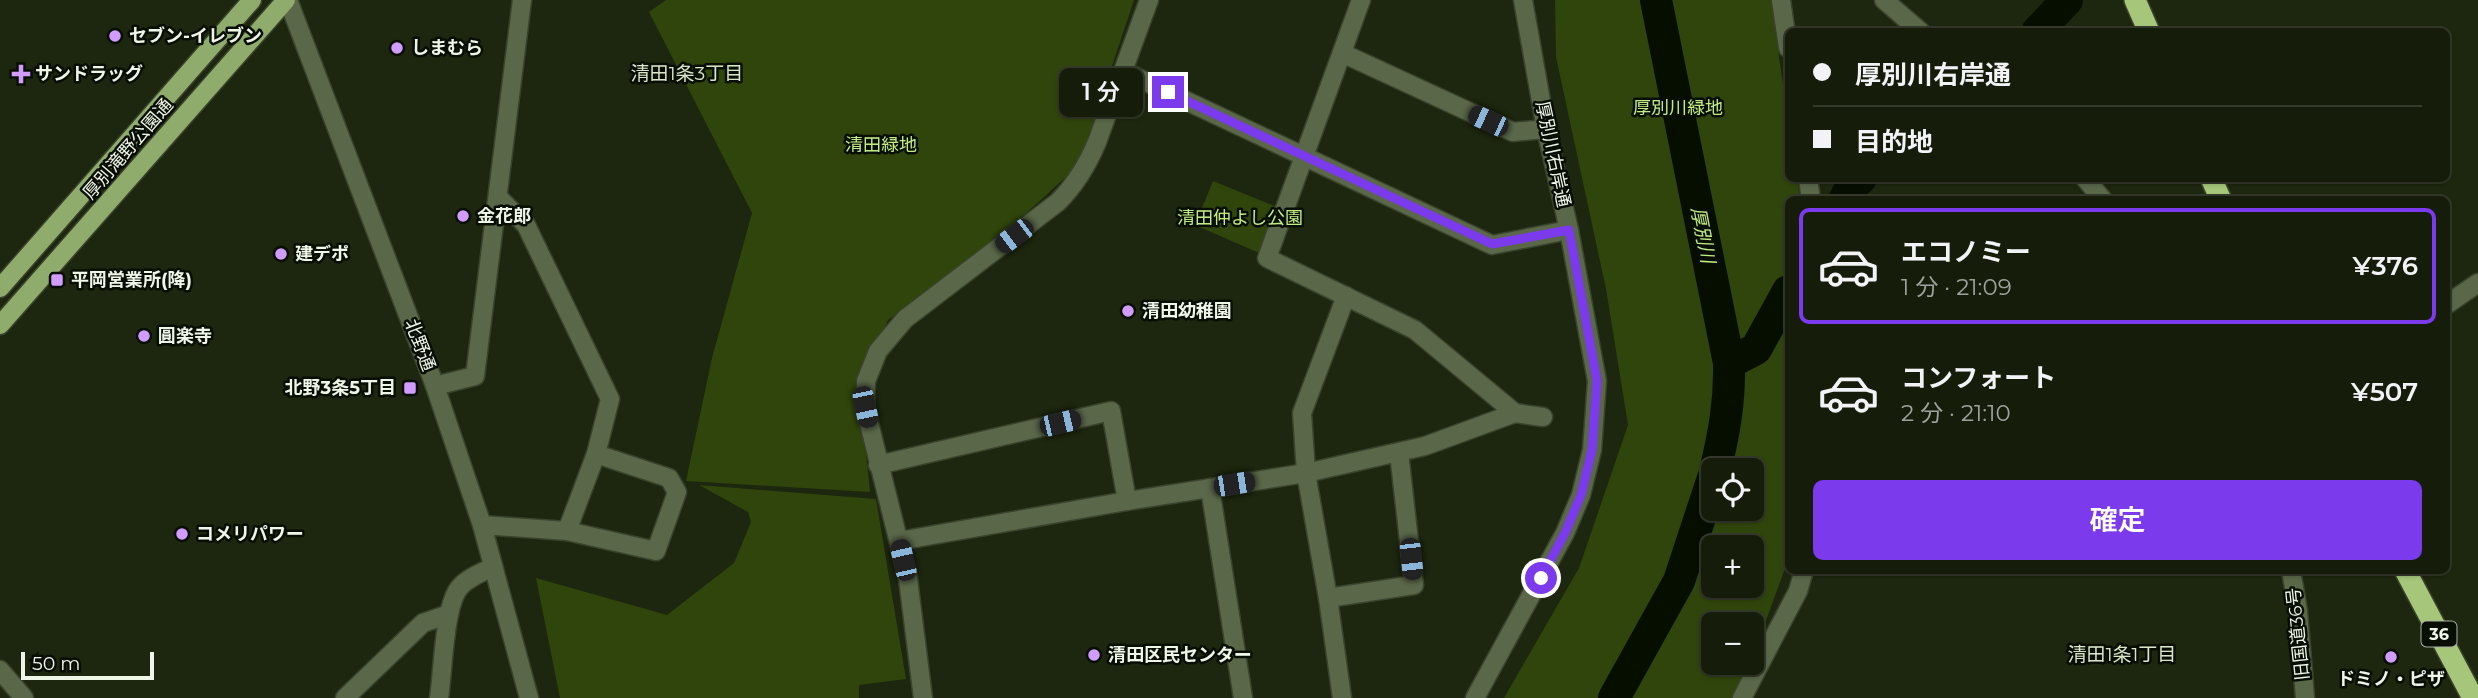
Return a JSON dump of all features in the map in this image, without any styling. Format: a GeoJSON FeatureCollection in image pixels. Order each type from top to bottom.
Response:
{"type":"FeatureCollection","features":[{"type":"Feature","properties":{"kind":"highway"},"geometry":{"type":"LineString","coordinates":[[2135,0],[2147,28]]}},
{"type":"Feature","properties":{"kind":"highway","name":"36"},"geometry":{"type":"LineString","coordinates":[[2408,574],[2473,698]]}},
{"type":"Feature","properties":{"kind":"main road","name":"厚別滝野公園通"},"geometry":{"type":"LineString","coordinates":[[0,288],[252,0]]}},
{"type":"Feature","properties":{"kind":"main road","name":"厚別滝野公園通"},"geometry":{"type":"LineString","coordinates":[[0,325],[287,0]]}},
{"type":"Feature","properties":{"kind":"street","name":"北野通"},"geometry":{"type":"LineString","coordinates":[[287,0],[435,386],[481,525],[529,698]]}},
{"type":"Feature","properties":{"kind":"street"},"geometry":{"type":"LineString","coordinates":[[435,386],[475,376],[522,0]]}},
{"type":"Feature","properties":{"kind":"street"},"geometry":{"type":"LineString","coordinates":[[923,698],[908,579],[865,407],[866,381],[878,351],[905,319],[1073,188],[1093,153],[1149,0]]}},
{"type":"Feature","properties":{"kind":"street"},"geometry":{"type":"LineString","coordinates":[[1361,0],[1267,258],[1415,330],[1515,413]]}},
{"type":"Feature","properties":{"kind":"street","name":"厚別川右岸通"},"geometry":{"type":"LineString","coordinates":[[1475,698],[1565,533],[1581,495],[1592,450],[1597,381],[1523,0]]}},
{"type":"Feature","properties":{"kind":"street"},"geometry":{"type":"LineString","coordinates":[[1781,0],[1785,28]]}},
{"type":"Feature","properties":{"kind":"street"},"geometry":{"type":"LineString","coordinates":[[1884,0],[1916,28]]}},
{"type":"Feature","properties":{"kind":"street"},"geometry":{"type":"LineString","coordinates":[[1342,53],[1513,132],[1546,129]]}},
{"type":"Feature","properties":{"kind":"street"},"geometry":{"type":"LineString","coordinates":[[1123,71],[1492,244],[1569,230]]}},
{"type":"Feature","properties":{"kind":"street"},"geometry":{"type":"LineString","coordinates":[[2088,182],[2100,196]]}},
{"type":"Feature","properties":{"kind":"street"},"geometry":{"type":"LineString","coordinates":[[498,197],[526,225],[610,399],[596,454],[567,531]]}},
{"type":"Feature","properties":{"kind":"street"},"geometry":{"type":"LineString","coordinates":[[2450,301],[2478,283]]}},
{"type":"Feature","properties":{"kind":"street"},"geometry":{"type":"LineString","coordinates":[[1342,698],[1306,473],[1301,413],[1346,296]]}},
{"type":"Feature","properties":{"kind":"street"},"geometry":{"type":"LineString","coordinates":[[878,465],[1111,411],[1127,501]]}},
{"type":"Feature","properties":{"kind":"street"},"geometry":{"type":"LineString","coordinates":[[899,541],[1306,473],[1399,453],[1515,413],[1543,417]]}},
{"type":"Feature","properties":{"kind":"street"},"geometry":{"type":"LineString","coordinates":[[1328,598],[1414,585],[1399,453]]}},
{"type":"Feature","properties":{"kind":"street"},"geometry":{"type":"LineString","coordinates":[[481,525],[567,531],[656,551],[677,492],[669,478],[596,454]]}},
{"type":"Feature","properties":{"kind":"street"},"geometry":{"type":"LineString","coordinates":[[1209,488],[1243,698]]}},
{"type":"Feature","properties":{"kind":"street"},"geometry":{"type":"LineString","coordinates":[[439,698],[449,614],[457,590],[492,566]]}},
{"type":"Feature","properties":{"kind":"street"},"geometry":{"type":"LineString","coordinates":[[1742,698],[1798,591],[1803,574]]}},
{"type":"Feature","properties":{"kind":"street","name":"旧国道36号"},"geometry":{"type":"LineString","coordinates":[[2292,574],[2298,611],[2305,698]]}},
{"type":"Feature","properties":{"kind":"street"},"geometry":{"type":"LineString","coordinates":[[345,698],[423,623],[449,614]]}},
{"type":"Feature","properties":{"kind":"street"},"geometry":{"type":"LineString","coordinates":[[0,670],[12,693]]}},
{"type":"Feature","properties":{"kind":"green space","name":"清田緑地"},"geometry":{"type":"Polygon","coordinates":[[[666,0],[1134,0],[1079,165],[999,238],[888,320],[853,399],[866,452],[870,492],[686,481],[712,358],[752,213],[649,12],[666,0]]]}},
{"type":"Feature","properties":{"kind":"green space","name":"厚別川緑地"},"geometry":{"type":"Polygon","coordinates":[[[1555,0],[1771,0],[1785,99],[1785,182],[1797,182],[1800,196],[1785,196],[1785,568],[1764,626],[1764,612],[1701,612],[1701,675],[1745,675],[1734,698],[1504,698],[1579,568],[1628,425],[1606,289],[1556,57],[1555,0]]]}},
{"type":"Feature","properties":{"kind":"green space","name":"清田仲よし公園"},"geometry":{"type":"Polygon","coordinates":[[[1213,181],[1277,207],[1259,253],[1195,225],[1213,181]]]}},
{"type":"Feature","properties":{"kind":"green space"},"geometry":{"type":"Polygon","coordinates":[[[699,485],[876,499],[906,679],[859,685],[859,698],[560,698],[536,578],[667,615],[734,563],[751,522],[748,512],[699,485]]]}},
{"type":"Feature","properties":{"kind":"waterway","name":"厚別川"},"geometry":{"type":"LineString","coordinates":[[1656,0],[1729,363],[1726,417],[1718,458]]}},
{"type":"Feature","properties":{"kind":"waterway"},"geometry":{"type":"LineString","coordinates":[[2041,28],[2067,0]]}},
{"type":"Feature","properties":{"kind":"waterway"},"geometry":{"type":"LineString","coordinates":[[1846,196],[1857,182]]}},
{"type":"Feature","properties":{"kind":"waterway"},"geometry":{"type":"LineString","coordinates":[[1729,363],[1756,349],[1785,296]]}},
{"type":"Feature","properties":{"kind":"waterway","name":"厚別川"},"geometry":{"type":"LineString","coordinates":[[1614,698],[1679,581],[1701,514]]}},
{"type":"Feature","properties":{"kind":"place","name":"セブン-イレブン"},"geometry":{"type":"Point","coordinates":[115,36]}},
{"type":"Feature","properties":{"kind":"place","name":"しまむら"},"geometry":{"type":"Point","coordinates":[397,48]}},
{"type":"Feature","properties":{"kind":"place","name":"サンドラッグ"},"geometry":{"type":"Point","coordinates":[21,74]}},
{"type":"Feature","properties":{"kind":"place","name":"金花郎"},"geometry":{"type":"Point","coordinates":[463,216]}},
{"type":"Feature","properties":{"kind":"place","name":"建デポ"},"geometry":{"type":"Point","coordinates":[281,254]}},
{"type":"Feature","properties":{"kind":"place","name":"平岡営業所(降)"},"geometry":{"type":"Point","coordinates":[57,280]}},
{"type":"Feature","properties":{"kind":"place","name":"清田幼稚園"},"geometry":{"type":"Point","coordinates":[1128,311]}},
{"type":"Feature","properties":{"kind":"place","name":"圓楽寺"},"geometry":{"type":"Point","coordinates":[144,336]}},
{"type":"Feature","properties":{"kind":"place","name":"北野3条5丁目"},"geometry":{"type":"Point","coordinates":[410,388]}},
{"type":"Feature","properties":{"kind":"place","name":"コメリパワー"},"geometry":{"type":"Point","coordinates":[182,534]}},
{"type":"Feature","properties":{"kind":"place","name":"清田区民センター"},"geometry":{"type":"Point","coordinates":[1094,655]}},
{"type":"Feature","properties":{"kind":"place","name":"ドミノ・ピザ"},"geometry":{"type":"Point","coordinates":[2391,657]}},
{"type":"Feature","properties":{"kind":"district","name":"清田1条3丁目"},"geometry":{"type":"Point","coordinates":[687,73]}},
{"type":"Feature","properties":{"kind":"district","name":"清田1条1丁目"},"geometry":{"type":"Point","coordinates":[2122,654]}},
{"type":"Feature","properties":{"kind":"route"},"geometry":{"type":"LineString","coordinates":[[1168,92],[1492,244],[1569,230],[1597,381],[1592,450],[1581,495],[1541,578]]}}]}
